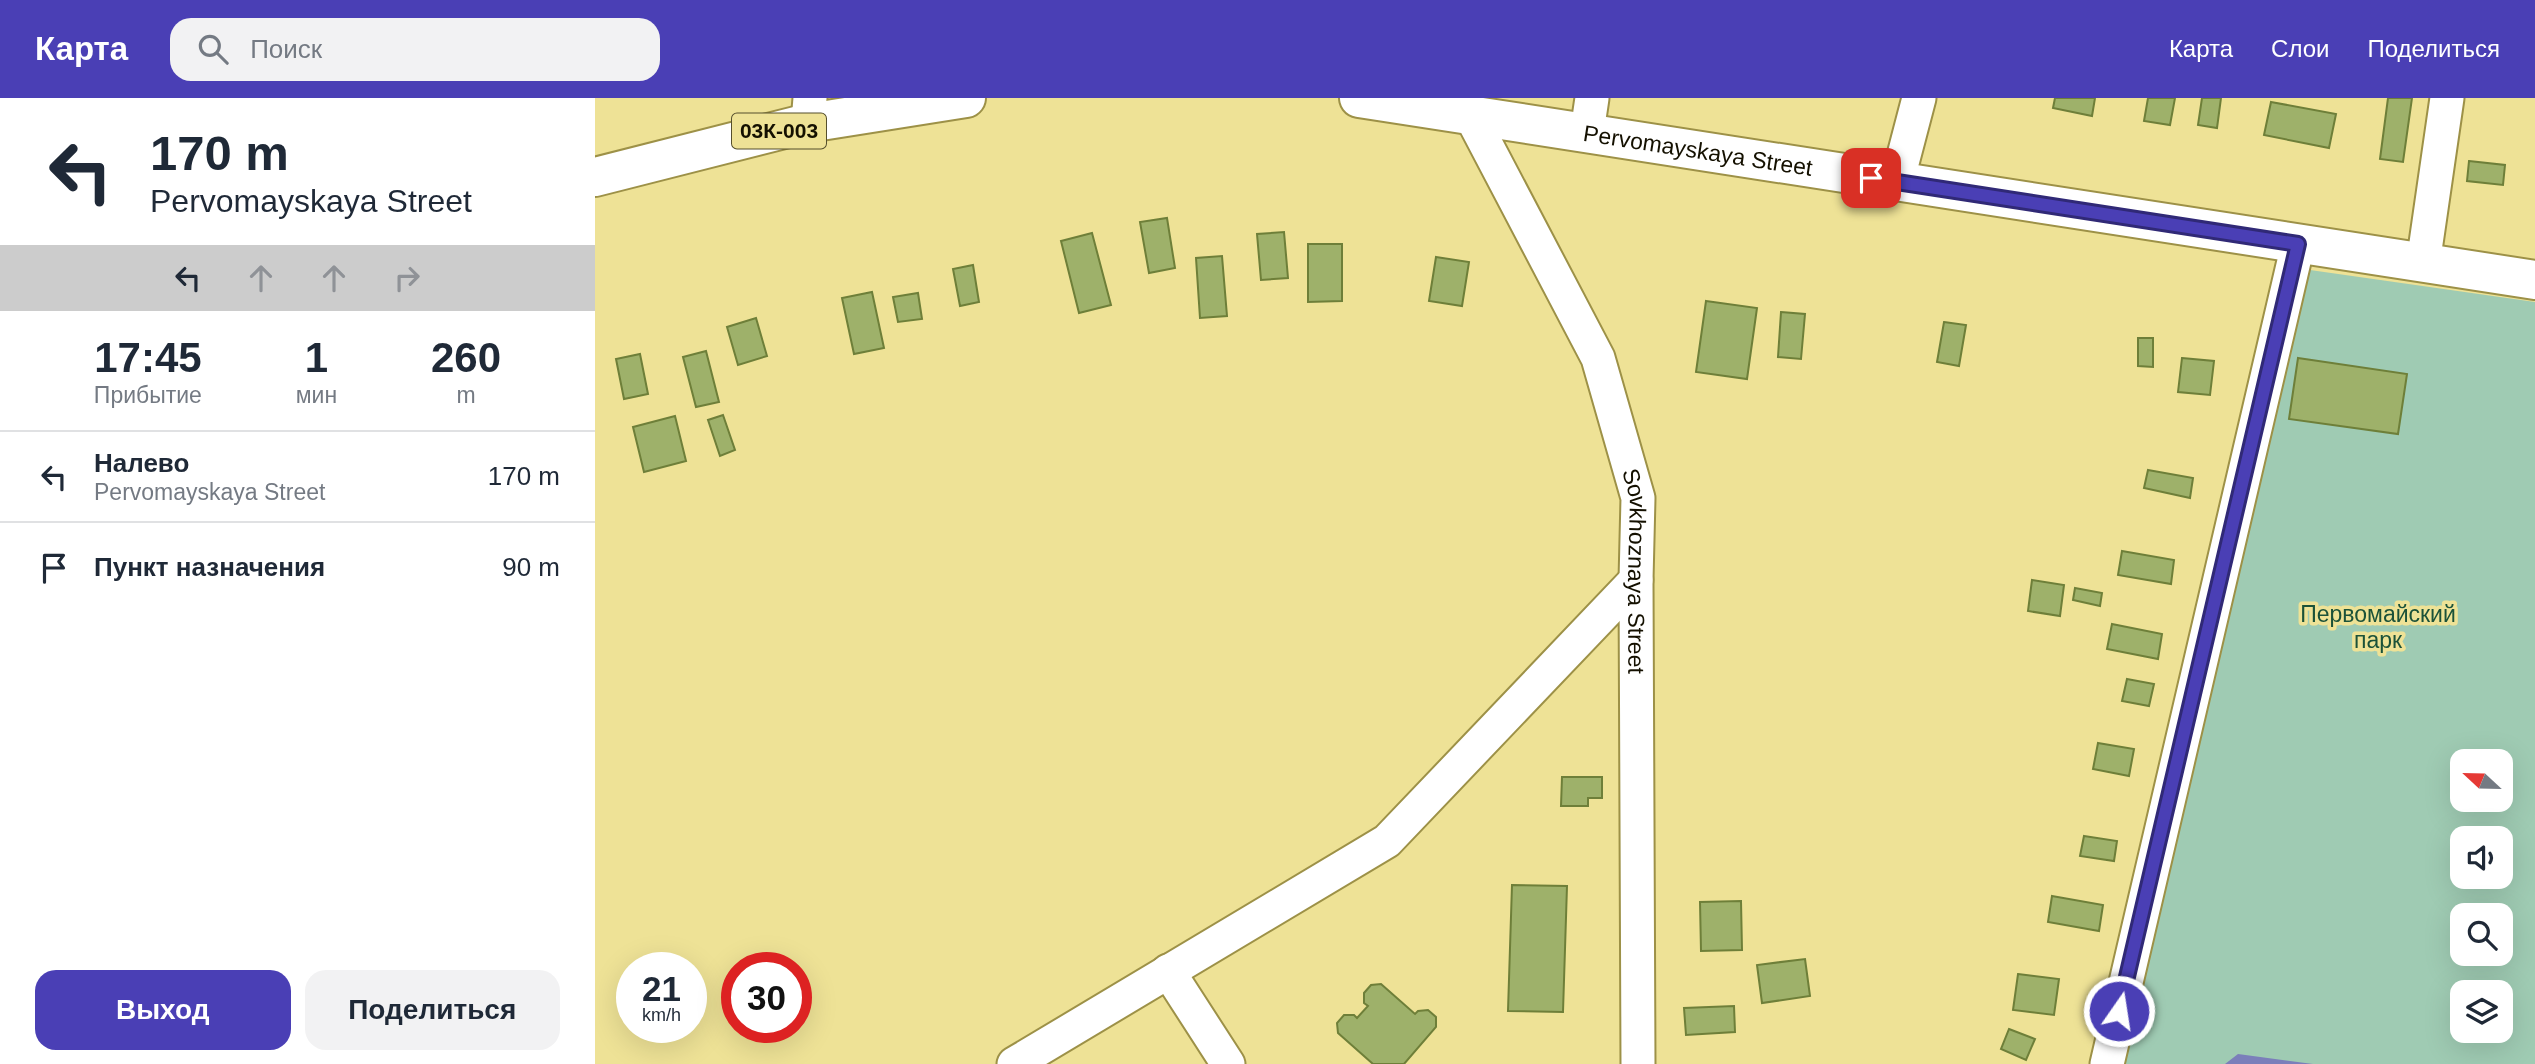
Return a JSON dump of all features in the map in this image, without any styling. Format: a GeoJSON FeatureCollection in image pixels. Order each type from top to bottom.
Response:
{"type":"FeatureCollection","features":[{"type":"Feature","properties":{"kind":"main road","name":"03К-003"},"geometry":{"type":"LineString","coordinates":[[595,177],[809,111],[966,98]]}},
{"type":"Feature","properties":{"kind":"main road","name":"Pervomayskaya Street"},"geometry":{"type":"LineString","coordinates":[[1359,98],[1470,114],[1590,115],[1897,182],[2535,280]]}},
{"type":"Feature","properties":{"kind":"street"},"geometry":{"type":"LineString","coordinates":[[1897,182],[1919,98]]}},
{"type":"Feature","properties":{"kind":"street"},"geometry":{"type":"LineString","coordinates":[[2423,264],[2447,98]]}},
{"type":"Feature","properties":{"kind":"street","name":"Sovkhoznaya Street"},"geometry":{"type":"LineString","coordinates":[[1470,114],[1598,358],[1638,498],[1638,1064]]}},
{"type":"Feature","properties":{"kind":"street"},"geometry":{"type":"LineString","coordinates":[[2107,1064],[2298,244]]}},
{"type":"Feature","properties":{"kind":"street"},"geometry":{"type":"LineString","coordinates":[[1014,1064],[1387,841],[1636,579]]}},
{"type":"Feature","properties":{"kind":"street"},"geometry":{"type":"LineString","coordinates":[[1168,971],[1228,1064]]}},
{"type":"Feature","properties":{"kind":"green space","name":"Первомайский парк"},"geometry":{"type":"Polygon","coordinates":[[[2303,269],[2535,302],[2535,1064],[2111,1064],[2303,269]]]}},
{"type":"Feature","properties":{"kind":"water"},"geometry":{"type":"Polygon","coordinates":[[[2238,1054],[2313,1064],[2225,1064],[2238,1054]]]}},
{"type":"Feature","properties":{"kind":"building"},"geometry":{"type":"Polygon","coordinates":[[[2055,98],[2095,98],[2092,116],[2053,108],[2055,98]]]}},
{"type":"Feature","properties":{"kind":"building"},"geometry":{"type":"Polygon","coordinates":[[[2148,98],[2175,98],[2170,125],[2144,121],[2148,98]]]}},
{"type":"Feature","properties":{"kind":"building"},"geometry":{"type":"Polygon","coordinates":[[[2202,98],[2221,98],[2217,128],[2198,125],[2202,98]]]}},
{"type":"Feature","properties":{"kind":"building"},"geometry":{"type":"Polygon","coordinates":[[[2388,98],[2412,98],[2403,162],[2380,159],[2388,98]]]}},
{"type":"Feature","properties":{"kind":"building"},"geometry":{"type":"Polygon","coordinates":[[[2271,102],[2336,114],[2329,148],[2264,135],[2271,102]]]}},
{"type":"Feature","properties":{"kind":"building"},"geometry":{"type":"Polygon","coordinates":[[[2469,161],[2505,165],[2503,185],[2467,181],[2469,161]]]}},
{"type":"Feature","properties":{"kind":"building"},"geometry":{"type":"Polygon","coordinates":[[[1167,218],[1175,268],[1149,273],[1140,222],[1167,218]]]}},
{"type":"Feature","properties":{"kind":"building"},"geometry":{"type":"Polygon","coordinates":[[[1284,232],[1288,278],[1261,280],[1257,234],[1284,232]]]}},
{"type":"Feature","properties":{"kind":"building"},"geometry":{"type":"Polygon","coordinates":[[[1092,233],[1111,305],[1079,313],[1061,241],[1092,233]]]}},
{"type":"Feature","properties":{"kind":"building"},"geometry":{"type":"Polygon","coordinates":[[[1308,244],[1342,244],[1342,301],[1308,302],[1308,244]]]}},
{"type":"Feature","properties":{"kind":"building"},"geometry":{"type":"Polygon","coordinates":[[[1222,256],[1227,316],[1200,318],[1196,258],[1222,256]]]}},
{"type":"Feature","properties":{"kind":"building"},"geometry":{"type":"Polygon","coordinates":[[[1436,257],[1469,262],[1462,306],[1429,301],[1436,257]]]}},
{"type":"Feature","properties":{"kind":"building"},"geometry":{"type":"Polygon","coordinates":[[[973,265],[979,302],[960,306],[953,269],[973,265]]]}},
{"type":"Feature","properties":{"kind":"building"},"geometry":{"type":"Polygon","coordinates":[[[872,292],[884,348],[854,354],[842,298],[872,292]]]}},
{"type":"Feature","properties":{"kind":"building"},"geometry":{"type":"Polygon","coordinates":[[[918,293],[922,319],[898,322],[893,297],[918,293]]]}},
{"type":"Feature","properties":{"kind":"building"},"geometry":{"type":"Polygon","coordinates":[[[1706,301],[1757,308],[1747,379],[1696,372],[1706,301]]]}},
{"type":"Feature","properties":{"kind":"building"},"geometry":{"type":"Polygon","coordinates":[[[1781,312],[1805,314],[1801,359],[1778,357],[1781,312]]]}},
{"type":"Feature","properties":{"kind":"building"},"geometry":{"type":"Polygon","coordinates":[[[756,318],[767,356],[738,365],[727,327],[756,318]]]}},
{"type":"Feature","properties":{"kind":"building"},"geometry":{"type":"Polygon","coordinates":[[[1944,322],[1966,325],[1959,366],[1937,362],[1944,322]]]}},
{"type":"Feature","properties":{"kind":"building"},"geometry":{"type":"Polygon","coordinates":[[[2138,338],[2153,338],[2153,367],[2138,366],[2138,338]]]}},
{"type":"Feature","properties":{"kind":"building"},"geometry":{"type":"Polygon","coordinates":[[[706,351],[719,402],[696,407],[683,357],[706,351]]]}},
{"type":"Feature","properties":{"kind":"building"},"geometry":{"type":"Polygon","coordinates":[[[640,354],[648,394],[624,399],[616,359],[640,354]]]}},
{"type":"Feature","properties":{"kind":"building"},"geometry":{"type":"Polygon","coordinates":[[[2182,358],[2214,361],[2210,395],[2178,392],[2182,358]]]}},
{"type":"Feature","properties":{"kind":"building"},"geometry":{"type":"Polygon","coordinates":[[[2298,358],[2407,374],[2398,434],[2289,419],[2298,358]]]}},
{"type":"Feature","properties":{"kind":"building"},"geometry":{"type":"Polygon","coordinates":[[[723,415],[735,450],[720,456],[708,420],[723,415]]]}},
{"type":"Feature","properties":{"kind":"building"},"geometry":{"type":"Polygon","coordinates":[[[675,416],[686,461],[644,472],[633,427],[675,416]]]}},
{"type":"Feature","properties":{"kind":"building"},"geometry":{"type":"Polygon","coordinates":[[[2148,470],[2193,478],[2190,498],[2144,488],[2148,470]]]}},
{"type":"Feature","properties":{"kind":"building"},"geometry":{"type":"Polygon","coordinates":[[[2122,551],[2174,560],[2171,584],[2118,575],[2122,551]]]}},
{"type":"Feature","properties":{"kind":"building"},"geometry":{"type":"Polygon","coordinates":[[[2032,580],[2064,585],[2060,616],[2028,611],[2032,580]]]}},
{"type":"Feature","properties":{"kind":"building"},"geometry":{"type":"Polygon","coordinates":[[[2075,588],[2102,593],[2100,606],[2073,600],[2075,588]]]}},
{"type":"Feature","properties":{"kind":"building"},"geometry":{"type":"Polygon","coordinates":[[[2112,624],[2162,634],[2158,659],[2107,649],[2112,624]]]}},
{"type":"Feature","properties":{"kind":"building"},"geometry":{"type":"Polygon","coordinates":[[[2127,679],[2154,684],[2149,706],[2122,701],[2127,679]]]}},
{"type":"Feature","properties":{"kind":"building"},"geometry":{"type":"Polygon","coordinates":[[[2098,743],[2134,749],[2129,776],[2093,769],[2098,743]]]}},
{"type":"Feature","properties":{"kind":"building"},"geometry":{"type":"Polygon","coordinates":[[[1562,777],[1602,777],[1602,798],[1588,798],[1588,806],[1561,806],[1562,777]]]}},
{"type":"Feature","properties":{"kind":"building"},"geometry":{"type":"Polygon","coordinates":[[[2084,836],[2117,841],[2114,861],[2080,856],[2084,836]]]}},
{"type":"Feature","properties":{"kind":"building"},"geometry":{"type":"Polygon","coordinates":[[[1512,885],[1567,886],[1563,1012],[1508,1011],[1512,885]]]}},
{"type":"Feature","properties":{"kind":"building"},"geometry":{"type":"Polygon","coordinates":[[[2052,896],[2103,905],[2099,931],[2048,922],[2052,896]]]}},
{"type":"Feature","properties":{"kind":"building"},"geometry":{"type":"Polygon","coordinates":[[[1741,901],[1742,950],[1701,951],[1700,902],[1741,901]]]}},
{"type":"Feature","properties":{"kind":"building"},"geometry":{"type":"Polygon","coordinates":[[[1805,959],[1810,996],[1762,1003],[1757,965],[1805,959]]]}},
{"type":"Feature","properties":{"kind":"building"},"geometry":{"type":"Polygon","coordinates":[[[2018,974],[2059,979],[2054,1015],[2013,1010],[2018,974]]]}},
{"type":"Feature","properties":{"kind":"building"},"geometry":{"type":"Polygon","coordinates":[[[1381,984],[1415,1014],[1428,1010],[1436,1017],[1436,1027],[1404,1064],[1373,1064],[1338,1033],[1337,1023],[1344,1015],[1354,1015],[1357,1018],[1368,1006],[1364,1003],[1364,993],[1371,985],[1381,984]]]}},
{"type":"Feature","properties":{"kind":"building"},"geometry":{"type":"Polygon","coordinates":[[[1734,1006],[1735,1032],[1686,1035],[1684,1008],[1734,1006]]]}},
{"type":"Feature","properties":{"kind":"building"},"geometry":{"type":"Polygon","coordinates":[[[2009,1029],[2035,1039],[2026,1060],[2001,1049],[2009,1029]]]}},
{"type":"Feature","properties":{"kind":"route"},"geometry":{"type":"LineString","coordinates":[[1871,178],[2298,244],[2119,1011]]}}]}
